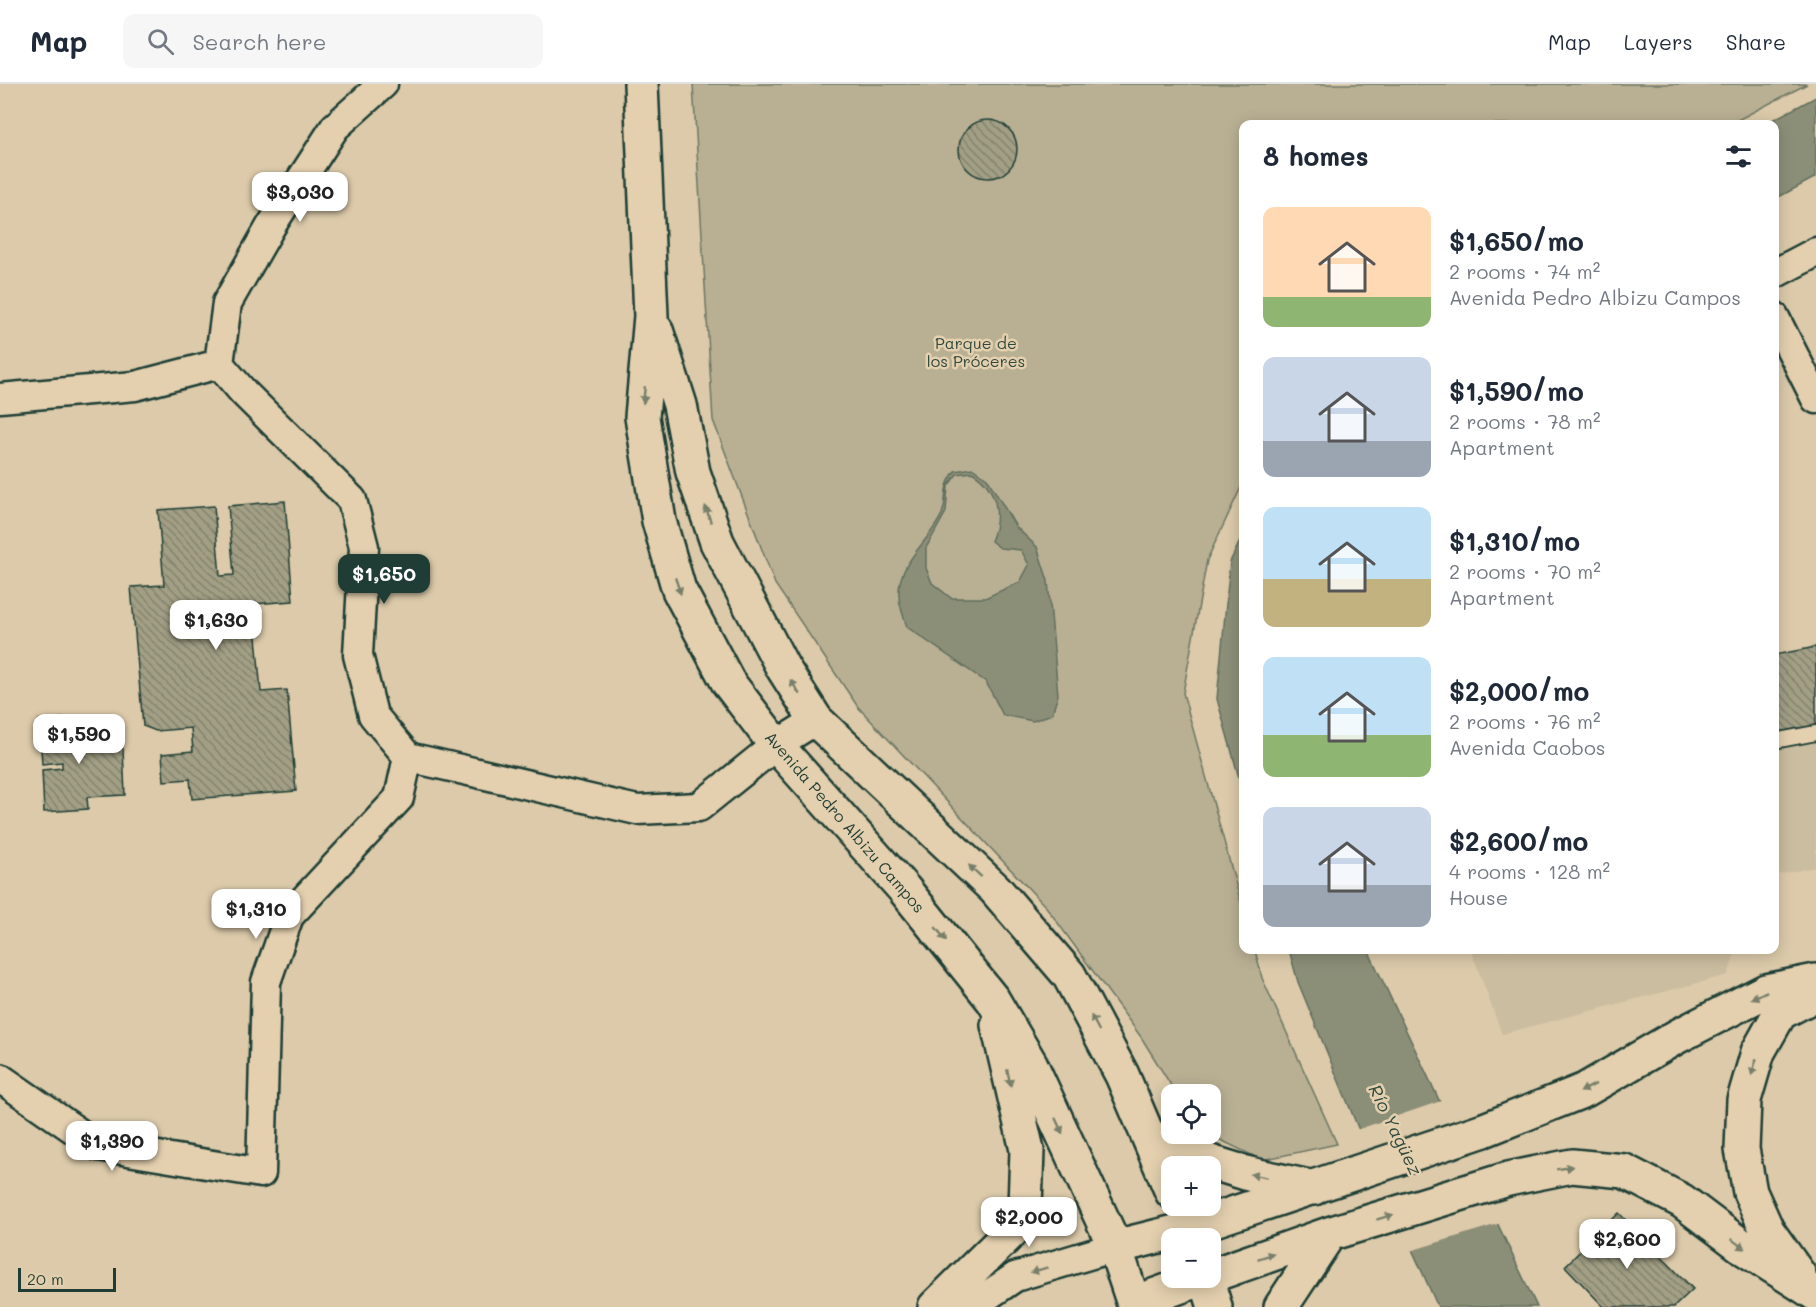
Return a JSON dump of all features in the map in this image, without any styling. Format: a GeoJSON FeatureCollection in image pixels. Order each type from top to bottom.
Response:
{"type":"FeatureCollection","features":[{"type":"Feature","properties":{"kind":"main road","name":"Avenida Pedro Albizu Campos"},"geometry":{"type":"LineString","coordinates":[[641,84],[651,316],[642,417],[659,521],[679,590],[728,682],[776,745],[904,889],[993,1000],[1030,1063],[1115,1247],[1130,1306]]}},
{"type":"Feature","properties":{"kind":"main road","name":"Avenida Pedro Albizu Campos"},"geometry":{"type":"LineString","coordinates":[[651,316],[680,405],[693,472],[717,542],[783,668],[816,720],[995,889],[1069,975],[1122,1075],[1161,1166]]}},
{"type":"Feature","properties":{"kind":"main road"},"geometry":{"type":"LineString","coordinates":[[1115,1247],[1316,1188],[1484,1130],[1586,1090],[1678,1036],[1766,991],[1816,981]]}},
{"type":"Feature","properties":{"kind":"main road"},"geometry":{"type":"LineString","coordinates":[[1813,1293],[1767,1230],[1750,1191],[1742,1149],[1744,1100],[1758,1052],[1780,1013],[1816,994]]}},
{"type":"Feature","properties":{"kind":"main road"},"geometry":{"type":"LineString","coordinates":[[935,1307],[1015,1228],[1025,1206],[1027,1150],[993,1000]]}},
{"type":"Feature","properties":{"kind":"main road"},"geometry":{"type":"LineString","coordinates":[[1122,1075],[1161,1124]]}},
{"type":"Feature","properties":{"kind":"main road"},"geometry":{"type":"LineString","coordinates":[[1186,1144],[1208,1161],[1249,1174],[1316,1188]]}},
{"type":"Feature","properties":{"kind":"main road"},"geometry":{"type":"LineString","coordinates":[[1221,1271],[1329,1234],[1508,1179],[1572,1166],[1624,1171],[1683,1201],[1747,1250],[1813,1293]]}},
{"type":"Feature","properties":{"kind":"main road"},"geometry":{"type":"LineString","coordinates":[[1281,1307],[1329,1234]]}},
{"type":"Feature","properties":{"kind":"main road"},"geometry":{"type":"LineString","coordinates":[[1130,1306],[1178,1288]]}},
{"type":"Feature","properties":{"kind":"main road"},"geometry":{"type":"LineString","coordinates":[[1208,1288],[1215,1307]]}},
{"type":"Feature","properties":{"kind":"street"},"geometry":{"type":"LineString","coordinates":[[383,84],[335,127],[265,236],[227,303],[219,364],[244,393],[352,500],[364,547],[358,655],[373,715],[408,757],[637,810],[699,807],[776,745],[816,720]]}},
{"type":"Feature","properties":{"kind":"street"},"geometry":{"type":"LineString","coordinates":[[1779,271],[1816,252]]}},
{"type":"Feature","properties":{"kind":"street"},"geometry":{"type":"LineString","coordinates":[[1779,326],[1816,399]]}},
{"type":"Feature","properties":{"kind":"street"},"geometry":{"type":"LineString","coordinates":[[0,398],[135,386],[219,364]]}},
{"type":"Feature","properties":{"kind":"street"},"geometry":{"type":"LineString","coordinates":[[0,1078],[98,1146],[261,1173],[266,982],[289,916],[399,798],[408,757]]}},
{"type":"Feature","properties":{"kind":"street"},"geometry":{"type":"LineString","coordinates":[[971,1307],[1015,1277],[1115,1247]]}},
{"type":"Feature","properties":{"kind":"lane"},"geometry":{"type":"LineString","coordinates":[[1779,740],[1816,734]]}},
{"type":"Feature","properties":{"kind":"shaded area"},"geometry":{"type":"Polygon","coordinates":[[[1816,730],[1816,867],[1779,874],[1779,736],[1816,730]]]}},
{"type":"Feature","properties":{"kind":"shaded area"},"geometry":{"type":"Polygon","coordinates":[[[1472,954],[1735,954],[1728,975],[1502,1034],[1472,954]]]}},
{"type":"Feature","properties":{"kind":"green space","name":"Parque de los Próceres"},"geometry":{"type":"Polygon","coordinates":[[[693,84],[1807,84],[1738,120],[1239,120],[1239,492],[1207,560],[1183,693],[1239,896],[1239,954],[1256,954],[1262,978],[1337,1144],[1262,1160],[1221,1140],[1221,1084],[1170,1084],[1141,1037],[1047,908],[858,707],[775,584],[713,420],[693,84]]]}},
{"type":"Feature","properties":{"kind":"water"},"geometry":{"type":"Polygon","coordinates":[[[1816,97],[1816,177],[1779,197],[1779,120],[1773,120],[1816,97]]]}},
{"type":"Feature","properties":{"kind":"water"},"geometry":{"type":"Polygon","coordinates":[[[972,468],[987,478],[1016,527],[1037,547],[1048,581],[1058,695],[1052,714],[1033,721],[1003,715],[986,682],[907,627],[902,611],[899,595],[903,573],[937,524],[944,508],[946,489],[955,471],[972,468]],[[972,472],[957,474],[948,486],[946,512],[926,548],[926,568],[932,583],[951,598],[985,598],[1020,582],[1029,565],[1021,550],[1000,548],[991,541],[996,521],[995,502],[987,485],[972,472]]]}},
{"type":"Feature","properties":{"kind":"water"},"geometry":{"type":"Polygon","coordinates":[[[1239,543],[1239,778],[1217,699],[1230,562],[1239,543]]]}},
{"type":"Feature","properties":{"kind":"water","name":"Río Yagüez"},"geometry":{"type":"Polygon","coordinates":[[[1290,954],[1370,954],[1537,1307],[1438,1307],[1368,1152],[1298,982],[1290,954]]]}},
{"type":"Feature","properties":{"kind":"pier"},"geometry":{"type":"Polygon","coordinates":[[[1444,1100],[1501,1223],[1410,1251],[1356,1130],[1444,1100]]]}},
{"type":"Feature","properties":{"kind":"building"},"geometry":{"type":"Polygon","coordinates":[[[988,120],[999,122],[1009,128],[1015,138],[1017,149],[1015,160],[1009,170],[999,176],[988,178],[977,176],[967,170],[961,160],[959,149],[961,138],[967,128],[977,122],[988,120]]]}},
{"type":"Feature","properties":{"kind":"building"},"geometry":{"type":"Polygon","coordinates":[[[285,501],[293,601],[253,604],[261,692],[287,690],[296,791],[192,799],[190,779],[164,781],[162,754],[193,751],[191,728],[156,731],[143,726],[131,587],[164,585],[158,510],[214,506],[220,576],[234,575],[228,506],[285,501]]]}},
{"type":"Feature","properties":{"kind":"building"},"geometry":{"type":"Polygon","coordinates":[[[1816,647],[1816,726],[1779,732],[1779,654],[1816,647]]]}},
{"type":"Feature","properties":{"kind":"building"},"geometry":{"type":"Polygon","coordinates":[[[80,717],[81,734],[117,732],[123,749],[125,795],[87,797],[88,809],[44,812],[42,770],[62,768],[62,762],[42,764],[39,720],[80,717]]]}},
{"type":"Feature","properties":{"kind":"building"},"geometry":{"type":"Polygon","coordinates":[[[1619,1213],[1693,1289],[1674,1307],[1604,1307],[1565,1266],[1619,1213]]]}}]}
